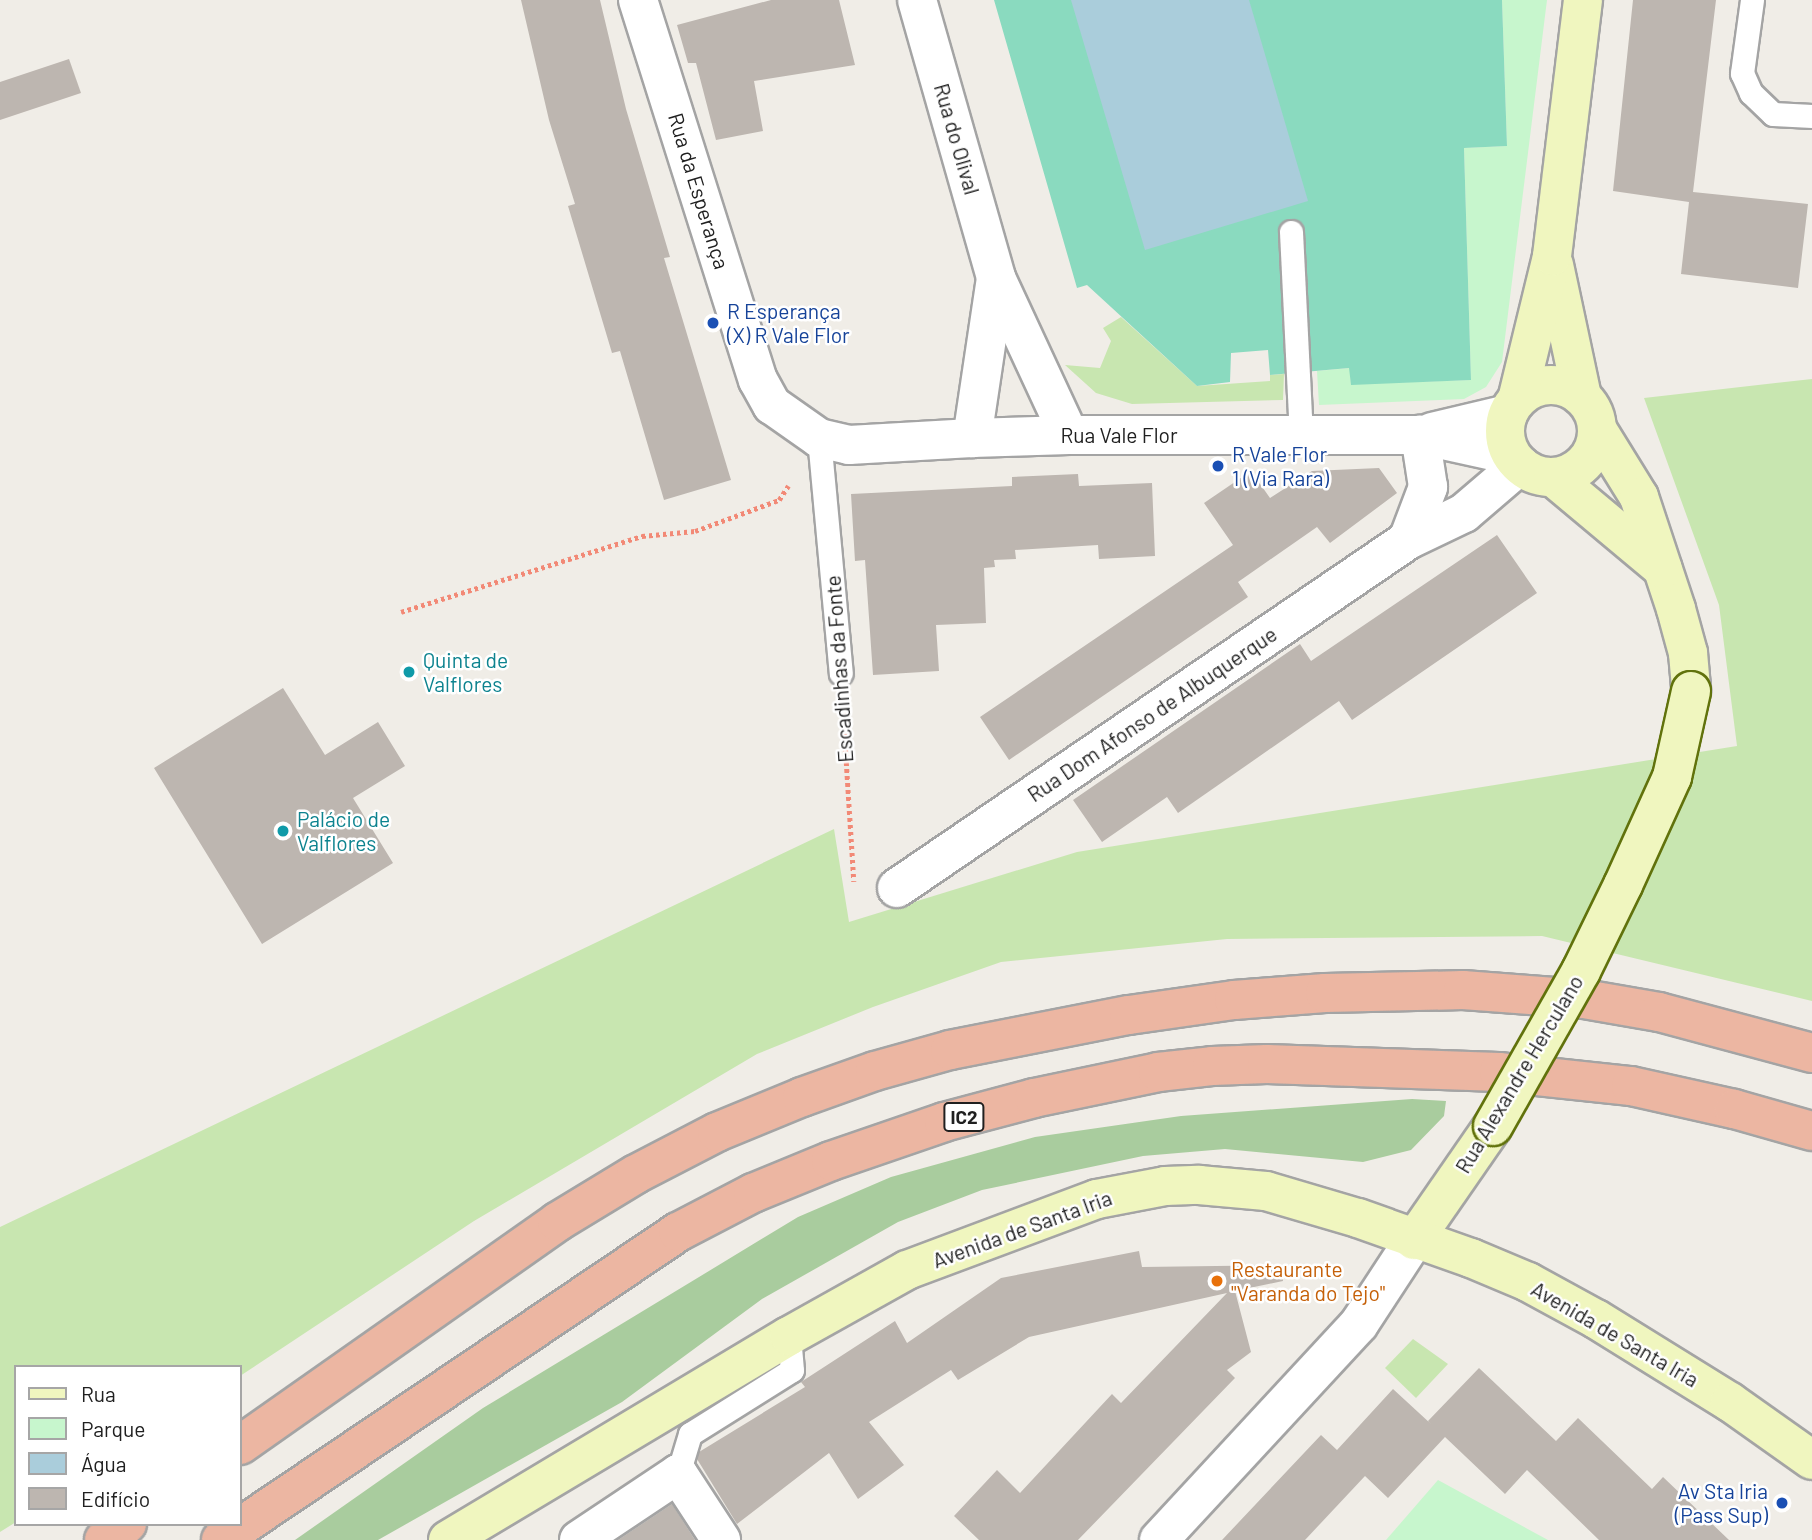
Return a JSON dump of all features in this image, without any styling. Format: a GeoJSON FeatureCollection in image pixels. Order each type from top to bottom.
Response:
{"type":"FeatureCollection","features":[{"type":"Feature","properties":{"kind":"highway"},"geometry":{"type":"LineString","coordinates":[[242,1444],[557,1222],[636,1174],[718,1132],[802,1097],[875,1071],[950,1050],[1103,1019],[1234,1000],[1325,993],[1463,990],[1584,999],[1658,1012],[1812,1053]]}},
{"type":"Feature","properties":{"kind":"highway","name":"IC2"},"geometry":{"type":"LineString","coordinates":[[242,1526],[678,1232],[753,1193],[831,1161],[944,1122],[1034,1098],[1158,1072],[1212,1066],[1267,1064],[1363,1070],[1499,1072],[1631,1086],[1708,1102],[1812,1131]]}},
{"type":"Feature","properties":{"kind":"highway"},"geometry":{"type":"LineString","coordinates":[[104,1540],[124,1526]]}},
{"type":"Feature","properties":{"kind":"highway","name":"IC2"},"geometry":{"type":"LineString","coordinates":[[221,1540],[242,1526]]}},
{"type":"Feature","properties":{"kind":"main road"},"geometry":{"type":"LineString","coordinates":[[1583,0],[1552,256],[1504,428],[1528,466],[1662,569]]}},
{"type":"Feature","properties":{"kind":"main road"},"geometry":{"type":"LineString","coordinates":[[1528,466],[1579,467],[1595,443],[1552,256]]}},
{"type":"Feature","properties":{"kind":"main road"},"geometry":{"type":"LineString","coordinates":[[1512,407],[1527,391],[1556,385],[1589,413]]}},
{"type":"Feature","properties":{"kind":"main road","name":"Rua Alexandre Herculano"},"geometry":{"type":"LineString","coordinates":[[1414,1240],[1493,1125],[1581,971],[1672,777],[1691,691],[1688,653],[1639,497],[1589,413]]}},
{"type":"Feature","properties":{"kind":"main road","name":"Avenida de Santa Iria"},"geometry":{"type":"LineString","coordinates":[[448,1540],[789,1336],[907,1270],[1097,1199],[1131,1191],[1199,1185],[1266,1191],[1358,1218],[1471,1258],[1561,1298],[1676,1367],[1812,1460]]}},
{"type":"Feature","properties":{"kind":"street","name":"Rua da Esperança"},"geometry":{"type":"LineString","coordinates":[[638,0],[758,380],[772,405],[819,438]]}},
{"type":"Feature","properties":{"kind":"street","name":"Rua do Olival"},"geometry":{"type":"LineString","coordinates":[[917,0],[996,278],[1069,435]]}},
{"type":"Feature","properties":{"kind":"street","name":"Rua do Olival"},"geometry":{"type":"LineString","coordinates":[[971,438],[996,278]]}},
{"type":"Feature","properties":{"kind":"street"},"geometry":{"type":"LineString","coordinates":[[1420,435],[1512,407]]}},
{"type":"Feature","properties":{"kind":"street","name":"Rua Vale Flor"},"geometry":{"type":"LineString","coordinates":[[819,438],[849,444],[1069,435],[1420,435]]}},
{"type":"Feature","properties":{"kind":"street"},"geometry":{"type":"LineString","coordinates":[[1420,435],[1528,466]]}},
{"type":"Feature","properties":{"kind":"street"},"geometry":{"type":"LineString","coordinates":[[1408,540],[1428,487],[1420,435]]}},
{"type":"Feature","properties":{"kind":"street","name":"Rua Dom Afonso de Albuquerque"},"geometry":{"type":"LineString","coordinates":[[897,888],[1408,540],[1464,513],[1528,466]]}},
{"type":"Feature","properties":{"kind":"street","name":"Rua Alexandre Herculano"},"geometry":{"type":"LineString","coordinates":[[1159,1540],[1359,1324],[1414,1240]]}},
{"type":"Feature","properties":{"kind":"street"},"geometry":{"type":"LineString","coordinates":[[579,1540],[678,1474],[721,1540]]}},
{"type":"Feature","properties":{"kind":"lane"},"geometry":{"type":"LineString","coordinates":[[1752,0],[1742,73],[1751,93],[1773,114],[1812,116]]}},
{"type":"Feature","properties":{"kind":"lane"},"geometry":{"type":"LineString","coordinates":[[1291,232],[1301,435]]}},
{"type":"Feature","properties":{"kind":"lane","name":"Escadinhas da Fonte"},"geometry":{"type":"LineString","coordinates":[[819,438],[841,673]]}},
{"type":"Feature","properties":{"kind":"lane"},"geometry":{"type":"LineString","coordinates":[[678,1474],[690,1434],[792,1370],[789,1336]]}},
{"type":"Feature","properties":{"kind":"path"},"geometry":{"type":"LineString","coordinates":[[401,612],[642,536],[695,531],[779,500],[819,438]]}},
{"type":"Feature","properties":{"kind":"path","name":"Escadinhas da Fonte"},"geometry":{"type":"LineString","coordinates":[[841,673],[854,888]]}},
{"type":"Feature","properties":{"kind":"green space"},"geometry":{"type":"Polygon","coordinates":[[[994,0],[1502,0],[1507,146],[1464,148],[1471,380],[1351,385],[1349,368],[1270,375],[1268,350],[1231,353],[1230,382],[1197,386],[1087,285],[1077,288],[994,0]]]}},
{"type":"Feature","properties":{"kind":"green space"},"geometry":{"type":"Polygon","coordinates":[[[1502,0],[1547,0],[1502,362],[1486,387],[1464,399],[1319,405],[1317,371],[1350,368],[1351,384],[1471,380],[1464,148],[1507,146],[1502,0]]]}},
{"type":"Feature","properties":{"kind":"green space"},"geometry":{"type":"Polygon","coordinates":[[[1121,317],[1197,386],[1270,381],[1270,375],[1284,374],[1283,400],[1132,404],[1096,393],[1065,365],[1100,368],[1111,341],[1103,328],[1121,317]]]}},
{"type":"Feature","properties":{"kind":"green space"},"geometry":{"type":"Polygon","coordinates":[[[1812,379],[1812,1001],[1542,936],[1227,939],[1001,962],[873,1007],[757,1054],[474,1221],[242,1375],[242,1365],[14,1365],[14,1523],[0,1532],[0,1227],[834,829],[849,922],[1077,852],[1737,746],[1719,605],[1644,398],[1812,379]]]}},
{"type":"Feature","properties":{"kind":"green space"},"geometry":{"type":"Polygon","coordinates":[[[1412,1099],[1446,1101],[1444,1116],[1411,1150],[1363,1162],[1225,1149],[1143,1156],[982,1190],[898,1222],[762,1299],[622,1402],[378,1540],[295,1540],[483,1408],[798,1217],[891,1177],[1035,1137],[1181,1116],[1412,1099]]]}},
{"type":"Feature","properties":{"kind":"green space"},"geometry":{"type":"Polygon","coordinates":[[[1413,1339],[1448,1364],[1416,1398],[1385,1368],[1413,1339]]]}},
{"type":"Feature","properties":{"kind":"green space"},"geometry":{"type":"Polygon","coordinates":[[[1438,1480],[1548,1540],[1386,1540],[1438,1480]]]}},
{"type":"Feature","properties":{"kind":"water"},"geometry":{"type":"Polygon","coordinates":[[[1071,0],[1249,0],[1308,201],[1145,250],[1071,0]]]}},
{"type":"Feature","properties":{"kind":"building"},"geometry":{"type":"Polygon","coordinates":[[[521,0],[600,0],[626,109],[670,257],[664,258],[731,480],[664,500],[620,351],[612,353],[568,206],[575,204],[549,120],[521,0]]]}},
{"type":"Feature","properties":{"kind":"building"},"geometry":{"type":"Polygon","coordinates":[[[771,0],[839,0],[855,65],[754,81],[763,131],[716,140],[696,63],[688,63],[677,25],[771,0]]]}},
{"type":"Feature","properties":{"kind":"building"},"geometry":{"type":"Polygon","coordinates":[[[1633,0],[1716,0],[1693,192],[1808,204],[1798,288],[1681,274],[1689,202],[1613,191],[1633,0]]]}},
{"type":"Feature","properties":{"kind":"building"},"geometry":{"type":"Polygon","coordinates":[[[69,59],[81,93],[0,120],[0,82],[69,59]]]}},
{"type":"Feature","properties":{"kind":"building"},"geometry":{"type":"Polygon","coordinates":[[[1379,468],[1397,493],[1330,543],[1317,527],[1238,582],[1248,597],[1009,760],[980,717],[1233,545],[1204,503],[1251,471],[1270,498],[1312,471],[1379,468]]]}},
{"type":"Feature","properties":{"kind":"building"},"geometry":{"type":"Polygon","coordinates":[[[1078,474],[1079,486],[1152,483],[1155,556],[1099,559],[1098,545],[1015,550],[1016,559],[994,560],[995,567],[984,568],[986,623],[936,625],[939,671],[873,675],[865,560],[855,561],[851,494],[1012,486],[1012,477],[1078,474]]]}},
{"type":"Feature","properties":{"kind":"building"},"geometry":{"type":"Polygon","coordinates":[[[1497,535],[1537,593],[1352,720],[1339,701],[1178,813],[1167,797],[1102,842],[1073,800],[1300,644],[1311,661],[1497,535]]]}},
{"type":"Feature","properties":{"kind":"building","name":"Palácio de Valflores"},"geometry":{"type":"Polygon","coordinates":[[[283,688],[325,755],[378,722],[405,766],[353,798],[393,863],[262,944],[154,768],[283,688]]]}},
{"type":"Feature","properties":{"kind":"building"},"geometry":{"type":"Polygon","coordinates":[[[1139,1251],[1142,1267],[1281,1265],[1283,1281],[1235,1291],[1251,1352],[1227,1370],[1235,1378],[1078,1540],[979,1540],[954,1516],[997,1470],[1020,1493],[1112,1394],[1121,1403],[1227,1293],[1029,1337],[958,1380],[951,1370],[869,1422],[904,1465],[858,1499],[829,1453],[737,1524],[697,1459],[699,1452],[805,1387],[801,1382],[895,1321],[907,1343],[1001,1278],[1139,1251]]]}},
{"type":"Feature","properties":{"kind":"building"},"geometry":{"type":"Polygon","coordinates":[[[1479,1368],[1556,1441],[1578,1418],[1652,1489],[1663,1477],[1729,1540],[1599,1540],[1527,1470],[1505,1494],[1445,1437],[1388,1498],[1365,1476],[1305,1540],[1222,1540],[1321,1435],[1337,1450],[1393,1389],[1431,1424],[1428,1421],[1479,1368]]]}},
{"type":"Feature","properties":{"kind":"building"},"geometry":{"type":"Polygon","coordinates":[[[672,1504],[695,1540],[618,1540],[672,1504]]]}},
{"type":"Feature","properties":{"kind":"place","name":"R Esperança (X) R Vale Flor"},"geometry":{"type":"Point","coordinates":[713,323]}},
{"type":"Feature","properties":{"kind":"place","name":"R Vale Flor 1 (Via Rara)"},"geometry":{"type":"Point","coordinates":[1218,466]}},
{"type":"Feature","properties":{"kind":"place","name":"Quinta de Valflores"},"geometry":{"type":"Point","coordinates":[409,672]}},
{"type":"Feature","properties":{"kind":"place","name":"Palácio de Valflores"},"geometry":{"type":"Point","coordinates":[283,831]}},
{"type":"Feature","properties":{"kind":"place","name":"Restaurante \"Varanda do Tejo\""},"geometry":{"type":"Point","coordinates":[1217,1281]}},
{"type":"Feature","properties":{"kind":"place","name":"Av Sta Iria (Pass Sup)"},"geometry":{"type":"Point","coordinates":[1782,1503]}}]}
